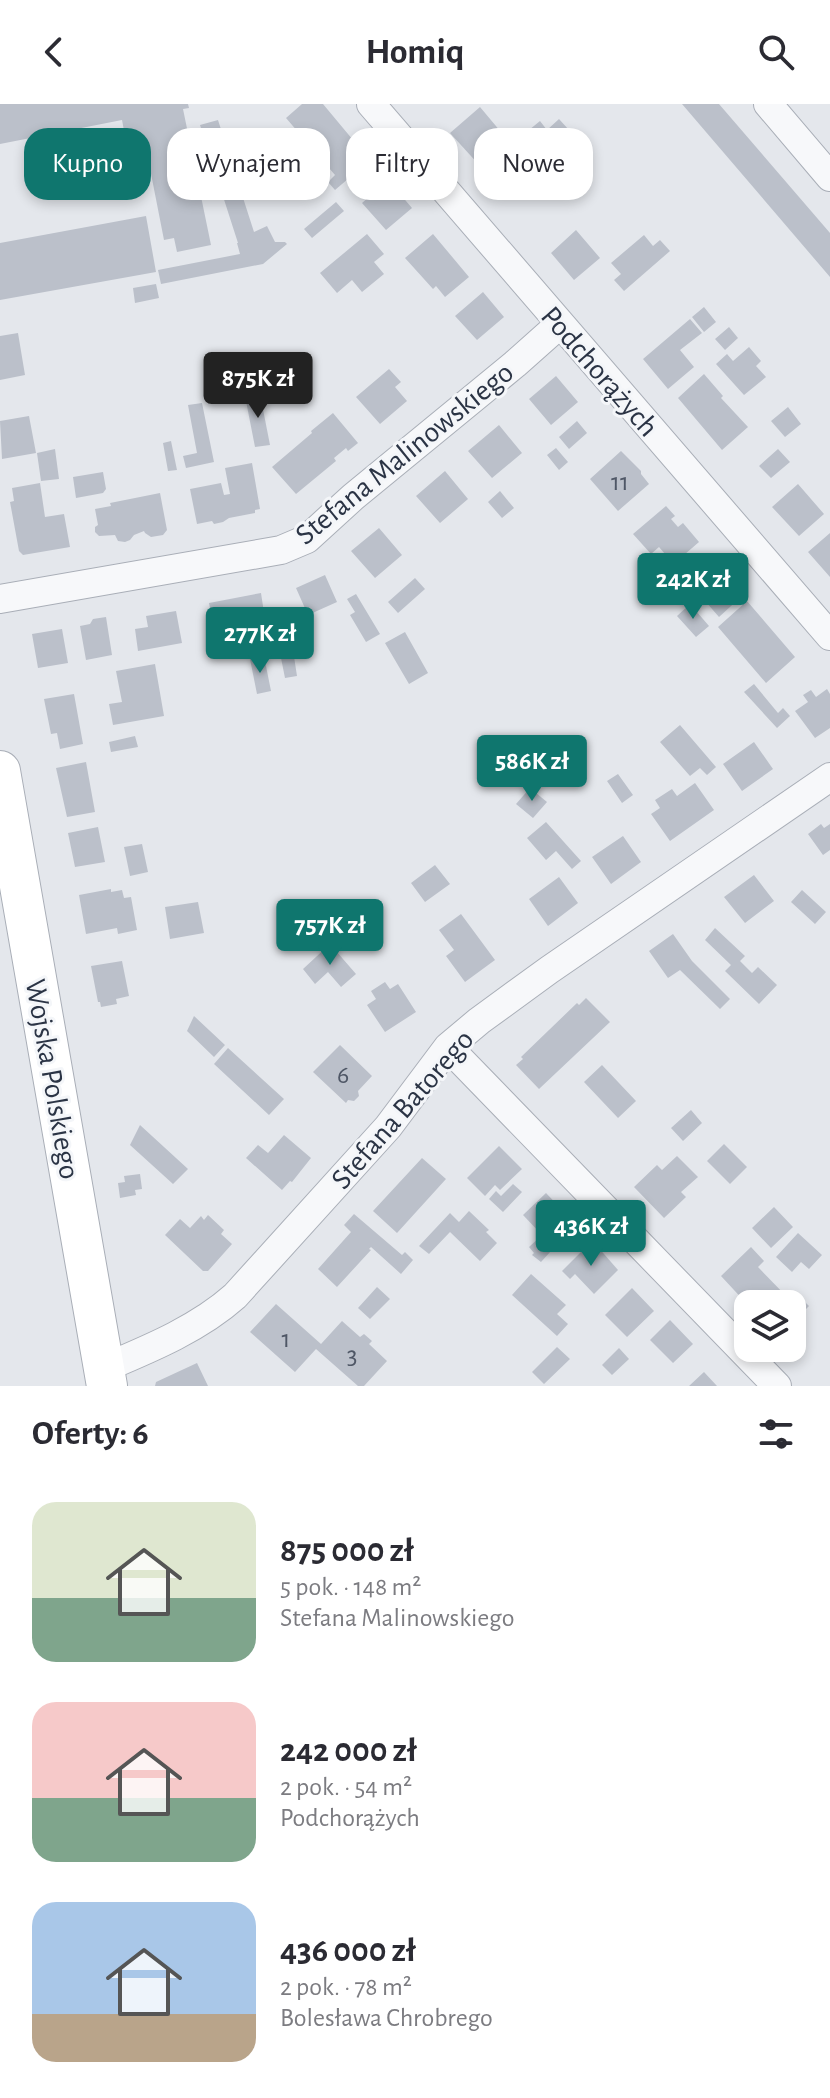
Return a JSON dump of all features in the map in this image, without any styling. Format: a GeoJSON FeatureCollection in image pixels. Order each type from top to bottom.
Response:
{"type":"FeatureCollection","features":[{"type":"Feature","properties":{"kind":"main road","name":"Wojska Polskiego"},"geometry":{"type":"LineString","coordinates":[[0,771],[106,1377]]}},
{"type":"Feature","properties":{"kind":"street","name":"Podchorążych"},"geometry":{"type":"LineString","coordinates":[[371,104],[830,636]]}},
{"type":"Feature","properties":{"kind":"street"},"geometry":{"type":"LineString","coordinates":[[768,104],[830,177]]}},
{"type":"Feature","properties":{"kind":"street","name":"Stefana Malinowskiego"},"geometry":{"type":"LineString","coordinates":[[0,599],[281,550],[307,539],[560,324]]}},
{"type":"Feature","properties":{"kind":"street","name":"Stefana Batorego"},"geometry":{"type":"LineString","coordinates":[[106,1377],[219,1311],[235,1296],[388,1127],[448,1047],[479,1021],[830,777]]}},
{"type":"Feature","properties":{"kind":"street"},"geometry":{"type":"LineString","coordinates":[[448,1047],[777,1386]]}},
{"type":"Feature","properties":{"kind":"building"},"geometry":{"type":"Polygon","coordinates":[[[0,104],[188,104],[189,108],[183,109],[187,128],[167,128],[167,200],[202,200],[211,245],[177,252],[174,238],[164,240],[151,174],[151,128],[124,128],[122,120],[81,128],[24,128],[24,139],[0,144],[0,104]]]}},
{"type":"Feature","properties":{"kind":"building"},"geometry":{"type":"Polygon","coordinates":[[[302,104],[323,104],[346,132],[346,181],[335,190],[330,184],[335,175],[330,169],[330,128],[295,128],[286,118],[302,104]]]}},
{"type":"Feature","properties":{"kind":"building"},"geometry":{"type":"Polygon","coordinates":[[[682,104],[719,104],[830,233],[830,277],[682,104]]]}},
{"type":"Feature","properties":{"kind":"building"},"geometry":{"type":"Polygon","coordinates":[[[480,107],[498,128],[474,128],[474,159],[458,142],[456,128],[480,107]]]}},
{"type":"Feature","properties":{"kind":"building"},"geometry":{"type":"Polygon","coordinates":[[[559,119],[567,128],[549,128],[559,119]]]}},
{"type":"Feature","properties":{"kind":"building"},"geometry":{"type":"Polygon","coordinates":[[[218,120],[221,128],[201,128],[200,125],[218,120]]]}},
{"type":"Feature","properties":{"kind":"building"},"geometry":{"type":"Polygon","coordinates":[[[540,121],[545,128],[531,128],[540,121]]]}},
{"type":"Feature","properties":{"kind":"building"},"geometry":{"type":"Polygon","coordinates":[[[224,200],[244,200],[254,232],[267,226],[275,242],[287,244],[263,264],[161,284],[158,270],[240,254],[224,200]]]}},
{"type":"Feature","properties":{"kind":"building"},"geometry":{"type":"Polygon","coordinates":[[[365,200],[405,200],[412,208],[386,230],[362,203],[365,200]]]}},
{"type":"Feature","properties":{"kind":"building"},"geometry":{"type":"Polygon","coordinates":[[[336,202],[344,211],[312,238],[304,229],[336,202]]]}},
{"type":"Feature","properties":{"kind":"building"},"geometry":{"type":"Polygon","coordinates":[[[146,216],[156,272],[0,300],[0,243],[146,216]]]}},
{"type":"Feature","properties":{"kind":"building"},"geometry":{"type":"Polygon","coordinates":[[[576,230],[600,258],[574,280],[551,253],[576,230]]]}},
{"type":"Feature","properties":{"kind":"building"},"geometry":{"type":"Polygon","coordinates":[[[367,234],[384,254],[374,262],[384,274],[362,292],[352,280],[337,293],[320,273],[367,234]]]}},
{"type":"Feature","properties":{"kind":"building"},"geometry":{"type":"Polygon","coordinates":[[[433,234],[469,277],[445,297],[436,286],[433,289],[405,258],[433,234]]]}},
{"type":"Feature","properties":{"kind":"building"},"geometry":{"type":"Polygon","coordinates":[[[644,235],[653,246],[660,240],[670,251],[624,291],[614,280],[621,274],[611,263],[644,235]]]}},
{"type":"Feature","properties":{"kind":"building"},"geometry":{"type":"Polygon","coordinates":[[[156,284],[159,298],[135,303],[133,288],[156,284]]]}},
{"type":"Feature","properties":{"kind":"building"},"geometry":{"type":"Polygon","coordinates":[[[483,292],[504,317],[477,340],[455,316],[483,292]]]}},
{"type":"Feature","properties":{"kind":"building"},"geometry":{"type":"Polygon","coordinates":[[[704,307],[716,322],[704,332],[692,317],[704,307]]]}},
{"type":"Feature","properties":{"kind":"building"},"geometry":{"type":"Polygon","coordinates":[[[690,319],[702,333],[680,350],[694,367],[668,389],[643,359],[690,319]]]}},
{"type":"Feature","properties":{"kind":"building"},"geometry":{"type":"Polygon","coordinates":[[[729,327],[738,338],[725,350],[715,339],[729,327]]]}},
{"type":"Feature","properties":{"kind":"building"},"geometry":{"type":"Polygon","coordinates":[[[18,333],[25,375],[0,380],[0,336],[18,333]]]}},
{"type":"Feature","properties":{"kind":"building"},"geometry":{"type":"Polygon","coordinates":[[[749,347],[761,361],[756,366],[766,377],[744,395],[716,364],[727,354],[733,361],[749,347]]]}},
{"type":"Feature","properties":{"kind":"building"},"geometry":{"type":"Polygon","coordinates":[[[389,369],[401,382],[395,387],[407,401],[380,424],[356,397],[389,369]]]}},
{"type":"Feature","properties":{"kind":"building"},"geometry":{"type":"Polygon","coordinates":[[[704,374],[748,427],[722,450],[678,398],[704,374]]]}},
{"type":"Feature","properties":{"kind":"building"},"geometry":{"type":"Polygon","coordinates":[[[556,376],[578,402],[551,425],[529,399],[556,376]]]}},
{"type":"Feature","properties":{"kind":"building"},"geometry":{"type":"Polygon","coordinates":[[[260,394],[270,445],[255,447],[245,396],[260,394]]]}},
{"type":"Feature","properties":{"kind":"building"},"geometry":{"type":"Polygon","coordinates":[[[202,403],[214,462],[186,468],[183,456],[197,453],[188,405],[202,403]]]}},
{"type":"Feature","properties":{"kind":"building"},"geometry":{"type":"Polygon","coordinates":[[[788,407],[801,424],[785,437],[771,421],[788,407]]]}},
{"type":"Feature","properties":{"kind":"building"},"geometry":{"type":"Polygon","coordinates":[[[333,413],[358,443],[348,451],[346,448],[334,458],[336,461],[296,494],[272,467],[333,413]]]}},
{"type":"Feature","properties":{"kind":"building"},"geometry":{"type":"Polygon","coordinates":[[[29,416],[36,453],[2,459],[0,421],[29,416]]]}},
{"type":"Feature","properties":{"kind":"building"},"geometry":{"type":"Polygon","coordinates":[[[577,421],[587,433],[569,449],[559,437],[577,421]]]}},
{"type":"Feature","properties":{"kind":"building"},"geometry":{"type":"Polygon","coordinates":[[[499,425],[522,453],[492,478],[468,451],[499,425]]]}},
{"type":"Feature","properties":{"kind":"building"},"geometry":{"type":"Polygon","coordinates":[[[171,441],[177,470],[168,471],[163,443],[171,441]]]}},
{"type":"Feature","properties":{"kind":"building"},"geometry":{"type":"Polygon","coordinates":[[[556,448],[568,462],[559,470],[547,455],[556,448]]]}},
{"type":"Feature","properties":{"kind":"building"},"geometry":{"type":"Polygon","coordinates":[[[55,449],[59,479],[41,481],[37,453],[55,449]]]}},
{"type":"Feature","properties":{"kind":"building"},"geometry":{"type":"Polygon","coordinates":[[[778,449],[790,462],[771,478],[759,466],[778,449]]]}},
{"type":"Feature","properties":{"kind":"building"},"geometry":{"type":"Polygon","coordinates":[[[621,451],[649,484],[618,511],[590,479],[621,451]]]}},
{"type":"Feature","properties":{"kind":"building"},"geometry":{"type":"Polygon","coordinates":[[[252,463],[260,509],[223,522],[197,524],[190,489],[221,483],[224,495],[230,494],[225,468],[252,463]]]}},
{"type":"Feature","properties":{"kind":"building"},"geometry":{"type":"Polygon","coordinates":[[[445,471],[468,499],[440,523],[416,496],[445,471]]]}},
{"type":"Feature","properties":{"kind":"building"},"geometry":{"type":"Polygon","coordinates":[[[103,472],[106,489],[103,493],[76,498],[73,477],[103,472]]]}},
{"type":"Feature","properties":{"kind":"building"},"geometry":{"type":"Polygon","coordinates":[[[40,483],[45,517],[64,514],[70,547],[23,555],[19,551],[10,502],[14,501],[12,488],[40,483]]]}},
{"type":"Feature","properties":{"kind":"building"},"geometry":{"type":"Polygon","coordinates":[[[798,484],[824,514],[799,536],[772,507],[798,484]]]}},
{"type":"Feature","properties":{"kind":"building"},"geometry":{"type":"Polygon","coordinates":[[[500,491],[514,508],[502,518],[488,502],[500,491]]]}},
{"type":"Feature","properties":{"kind":"building"},"geometry":{"type":"Polygon","coordinates":[[[160,493],[167,530],[163,535],[151,537],[144,531],[125,542],[118,541],[115,535],[99,536],[95,532],[98,525],[95,509],[160,493]]]}},
{"type":"Feature","properties":{"kind":"building"},"geometry":{"type":"Polygon","coordinates":[[[666,506],[675,516],[671,519],[678,527],[683,523],[699,542],[670,567],[659,547],[651,554],[633,534],[666,506]]]}},
{"type":"Feature","properties":{"kind":"building"},"geometry":{"type":"Polygon","coordinates":[[[379,528],[402,555],[375,578],[351,551],[379,528]]]}},
{"type":"Feature","properties":{"kind":"building"},"geometry":{"type":"Polygon","coordinates":[[[830,533],[830,577],[808,552],[830,533]]]}},
{"type":"Feature","properties":{"kind":"building"},"geometry":{"type":"Polygon","coordinates":[[[722,573],[742,596],[719,617],[699,594],[722,573]]]}},
{"type":"Feature","properties":{"kind":"building"},"geometry":{"type":"Polygon","coordinates":[[[325,575],[337,602],[308,615],[296,588],[325,575]]]}},
{"type":"Feature","properties":{"kind":"building"},"geometry":{"type":"Polygon","coordinates":[[[415,578],[425,589],[398,613],[388,602],[415,578]]]}},
{"type":"Feature","properties":{"kind":"building"},"geometry":{"type":"Polygon","coordinates":[[[261,593],[266,626],[215,635],[209,603],[261,593]]]}},
{"type":"Feature","properties":{"kind":"building"},"geometry":{"type":"Polygon","coordinates":[[[356,594],[380,634],[366,642],[350,615],[355,612],[347,599],[356,594]]]}},
{"type":"Feature","properties":{"kind":"building"},"geometry":{"type":"Polygon","coordinates":[[[747,601],[795,657],[766,683],[718,627],[747,601]]]}},
{"type":"Feature","properties":{"kind":"building"},"geometry":{"type":"Polygon","coordinates":[[[690,604],[709,626],[696,637],[677,616],[690,604]]]}},
{"type":"Feature","properties":{"kind":"building"},"geometry":{"type":"Polygon","coordinates":[[[176,611],[182,643],[138,651],[135,629],[148,627],[146,616],[176,611]]]}},
{"type":"Feature","properties":{"kind":"building"},"geometry":{"type":"Polygon","coordinates":[[[106,617],[112,655],[86,660],[80,626],[106,617]]]}},
{"type":"Feature","properties":{"kind":"building"},"geometry":{"type":"Polygon","coordinates":[[[62,629],[68,663],[38,668],[32,634],[62,629]]]}},
{"type":"Feature","properties":{"kind":"building"},"geometry":{"type":"Polygon","coordinates":[[[405,632],[428,673],[409,684],[385,643],[405,632]]]}},
{"type":"Feature","properties":{"kind":"building"},"geometry":{"type":"Polygon","coordinates":[[[293,650],[297,676],[285,678],[280,653],[293,650]]]}},
{"type":"Feature","properties":{"kind":"building"},"geometry":{"type":"Polygon","coordinates":[[[264,656],[271,691],[257,694],[250,659],[264,656]]]}},
{"type":"Feature","properties":{"kind":"building"},"geometry":{"type":"Polygon","coordinates":[[[155,664],[164,716],[113,725],[109,704],[122,702],[116,671],[155,664]]]}},
{"type":"Feature","properties":{"kind":"building"},"geometry":{"type":"Polygon","coordinates":[[[754,684],[778,713],[783,708],[790,716],[777,728],[744,692],[754,684]]]}},
{"type":"Feature","properties":{"kind":"building"},"geometry":{"type":"Polygon","coordinates":[[[827,689],[830,694],[830,728],[815,738],[795,711],[808,702],[803,695],[811,690],[816,697],[827,689]]]}},
{"type":"Feature","properties":{"kind":"building"},"geometry":{"type":"Polygon","coordinates":[[[74,694],[83,744],[60,749],[57,733],[51,734],[44,699],[74,694]]]}},
{"type":"Feature","properties":{"kind":"building"},"geometry":{"type":"Polygon","coordinates":[[[680,725],[716,767],[707,775],[700,768],[690,776],[660,742],[680,725]]]}},
{"type":"Feature","properties":{"kind":"building"},"geometry":{"type":"Polygon","coordinates":[[[135,736],[138,747],[111,752],[109,742],[135,736]]]}},
{"type":"Feature","properties":{"kind":"building"},"geometry":{"type":"Polygon","coordinates":[[[754,742],[773,769],[742,791],[723,764],[754,742]]]}},
{"type":"Feature","properties":{"kind":"building"},"geometry":{"type":"Polygon","coordinates":[[[86,762],[95,812],[67,817],[56,768],[86,762]]]}},
{"type":"Feature","properties":{"kind":"building"},"geometry":{"type":"Polygon","coordinates":[[[618,774],[633,795],[622,803],[607,781],[618,774]]]}},
{"type":"Feature","properties":{"kind":"building"},"geometry":{"type":"Polygon","coordinates":[[[695,783],[714,810],[670,841],[651,814],[660,808],[655,800],[672,789],[677,796],[695,783]]]}},
{"type":"Feature","properties":{"kind":"building"},"geometry":{"type":"Polygon","coordinates":[[[530,788],[547,802],[533,818],[516,804],[530,788]]]}},
{"type":"Feature","properties":{"kind":"building"},"geometry":{"type":"Polygon","coordinates":[[[546,822],[581,861],[572,869],[556,851],[546,860],[527,838],[546,822]]]}},
{"type":"Feature","properties":{"kind":"building"},"geometry":{"type":"Polygon","coordinates":[[[821,824],[824,828],[830,824],[830,850],[823,855],[808,834],[821,824]]]}},
{"type":"Feature","properties":{"kind":"building"},"geometry":{"type":"Polygon","coordinates":[[[98,827],[105,862],[75,867],[68,833],[98,827]]]}},
{"type":"Feature","properties":{"kind":"building"},"geometry":{"type":"Polygon","coordinates":[[[623,836],[641,862],[611,884],[592,857],[623,836]]]}},
{"type":"Feature","properties":{"kind":"building"},"geometry":{"type":"Polygon","coordinates":[[[142,844],[148,872],[130,876],[124,847],[142,844]]]}},
{"type":"Feature","properties":{"kind":"building"},"geometry":{"type":"Polygon","coordinates":[[[435,865],[450,884],[425,902],[411,883],[435,865]]]}},
{"type":"Feature","properties":{"kind":"building"},"geometry":{"type":"Polygon","coordinates":[[[754,875],[774,901],[745,923],[724,897],[754,875]]]}},
{"type":"Feature","properties":{"kind":"building"},"geometry":{"type":"Polygon","coordinates":[[[559,877],[578,903],[548,926],[529,899],[559,877]]]}},
{"type":"Feature","properties":{"kind":"building"},"geometry":{"type":"Polygon","coordinates":[[[111,889],[111,892],[122,890],[124,898],[131,897],[137,930],[118,934],[117,928],[86,934],[79,895],[111,889]]]}},
{"type":"Feature","properties":{"kind":"building"},"geometry":{"type":"Polygon","coordinates":[[[802,890],[826,912],[815,924],[791,902],[802,890]]]}},
{"type":"Feature","properties":{"kind":"building"},"geometry":{"type":"Polygon","coordinates":[[[198,902],[204,933],[170,939],[165,907],[198,902]]]}},
{"type":"Feature","properties":{"kind":"building"},"geometry":{"type":"Polygon","coordinates":[[[461,914],[495,960],[465,982],[446,956],[454,950],[439,930],[461,914]]]}},
{"type":"Feature","properties":{"kind":"building"},"geometry":{"type":"Polygon","coordinates":[[[715,928],[745,956],[740,961],[752,973],[758,967],[777,985],[759,1004],[725,971],[731,965],[705,940],[715,928]]]}},
{"type":"Feature","properties":{"kind":"building"},"geometry":{"type":"Polygon","coordinates":[[[673,934],[692,961],[730,999],[720,1009],[680,970],[668,978],[649,951],[673,934]]]}},
{"type":"Feature","properties":{"kind":"building"},"geometry":{"type":"Polygon","coordinates":[[[330,944],[356,974],[341,987],[328,972],[315,984],[303,969],[330,944]]]}},
{"type":"Feature","properties":{"kind":"building"},"geometry":{"type":"Polygon","coordinates":[[[122,961],[129,996],[116,999],[117,1004],[101,1007],[91,966],[122,961]]]}},
{"type":"Feature","properties":{"kind":"building"},"geometry":{"type":"Polygon","coordinates":[[[385,982],[390,989],[398,984],[416,1012],[385,1032],[367,1005],[376,999],[371,991],[385,982]]]}},
{"type":"Feature","properties":{"kind":"building"},"geometry":{"type":"Polygon","coordinates":[[[586,998],[610,1022],[539,1089],[516,1065],[577,1003],[579,1005],[586,998]]]}},
{"type":"Feature","properties":{"kind":"building"},"geometry":{"type":"Polygon","coordinates":[[[194,1016],[225,1045],[214,1057],[187,1031],[194,1016]]]}},
{"type":"Feature","properties":{"kind":"building"},"geometry":{"type":"Polygon","coordinates":[[[340,1045],[372,1076],[358,1091],[359,1096],[346,1103],[313,1072],[340,1045]]]}},
{"type":"Feature","properties":{"kind":"building"},"geometry":{"type":"Polygon","coordinates":[[[228,1048],[284,1099],[269,1115],[214,1064],[228,1048]]]}},
{"type":"Feature","properties":{"kind":"building"},"geometry":{"type":"Polygon","coordinates":[[[602,1065],[636,1101],[618,1118],[584,1082],[602,1065]]]}},
{"type":"Feature","properties":{"kind":"building"},"geometry":{"type":"Polygon","coordinates":[[[691,1110],[702,1123],[683,1141],[671,1128],[691,1110]]]}},
{"type":"Feature","properties":{"kind":"building"},"geometry":{"type":"Polygon","coordinates":[[[140,1125],[188,1169],[173,1184],[130,1145],[140,1125]]]}},
{"type":"Feature","properties":{"kind":"building"},"geometry":{"type":"Polygon","coordinates":[[[284,1135],[311,1158],[282,1190],[246,1158],[258,1145],[268,1153],[284,1135]]]}},
{"type":"Feature","properties":{"kind":"building"},"geometry":{"type":"Polygon","coordinates":[[[724,1144],[747,1167],[730,1184],[707,1161],[724,1144]]]}},
{"type":"Feature","properties":{"kind":"building"},"geometry":{"type":"Polygon","coordinates":[[[499,1146],[522,1169],[500,1190],[495,1185],[485,1196],[467,1178],[499,1146]]]}},
{"type":"Feature","properties":{"kind":"building"},"geometry":{"type":"Polygon","coordinates":[[[677,1156],[698,1177],[681,1192],[686,1197],[664,1218],[634,1187],[657,1165],[662,1170],[677,1156]]]}},
{"type":"Feature","properties":{"kind":"building"},"geometry":{"type":"Polygon","coordinates":[[[422,1158],[446,1179],[397,1233],[373,1211],[422,1158]]]}},
{"type":"Feature","properties":{"kind":"building"},"geometry":{"type":"Polygon","coordinates":[[[140,1174],[142,1189],[135,1190],[136,1195],[120,1198],[118,1183],[125,1182],[124,1176],[140,1174]]]}},
{"type":"Feature","properties":{"kind":"building"},"geometry":{"type":"Polygon","coordinates":[[[513,1184],[522,1192],[503,1212],[489,1199],[496,1191],[501,1196],[513,1184]]]}},
{"type":"Feature","properties":{"kind":"building"},"geometry":{"type":"Polygon","coordinates":[[[546,1193],[566,1214],[571,1209],[580,1219],[541,1262],[532,1255],[534,1253],[529,1247],[542,1235],[523,1215],[546,1193]]]}},
{"type":"Feature","properties":{"kind":"building"},"geometry":{"type":"Polygon","coordinates":[[[774,1207],[793,1227],[771,1248],[752,1228],[774,1207]]]}},
{"type":"Feature","properties":{"kind":"building"},"geometry":{"type":"Polygon","coordinates":[[[469,1211],[489,1230],[486,1232],[497,1243],[480,1261],[450,1232],[429,1254],[419,1246],[450,1213],[459,1222],[469,1211]]]}},
{"type":"Feature","properties":{"kind":"building"},"geometry":{"type":"Polygon","coordinates":[[[354,1214],[402,1255],[405,1252],[413,1260],[401,1274],[371,1247],[337,1287],[318,1269],[351,1232],[344,1225],[354,1214]]]}},
{"type":"Feature","properties":{"kind":"building"},"geometry":{"type":"Polygon","coordinates":[[[208,1215],[224,1230],[221,1234],[232,1244],[208,1271],[203,1271],[165,1235],[180,1219],[190,1228],[201,1216],[204,1220],[208,1215]]]}},
{"type":"Feature","properties":{"kind":"building"},"geometry":{"type":"Polygon","coordinates":[[[798,1233],[822,1255],[809,1269],[801,1262],[792,1272],[776,1257],[798,1233]]]}},
{"type":"Feature","properties":{"kind":"building"},"geometry":{"type":"Polygon","coordinates":[[[591,1242],[618,1270],[594,1294],[575,1274],[570,1279],[562,1271],[591,1242]]]}},
{"type":"Feature","properties":{"kind":"building"},"geometry":{"type":"Polygon","coordinates":[[[751,1247],[764,1261],[758,1267],[780,1290],[734,1290],[721,1276],[751,1247]]]}},
{"type":"Feature","properties":{"kind":"building"},"geometry":{"type":"Polygon","coordinates":[[[531,1274],[566,1305],[557,1314],[568,1324],[557,1336],[512,1295],[531,1274]]]}},
{"type":"Feature","properties":{"kind":"building"},"geometry":{"type":"Polygon","coordinates":[[[377,1287],[390,1299],[370,1319],[358,1308],[377,1287]]]}},
{"type":"Feature","properties":{"kind":"building"},"geometry":{"type":"Polygon","coordinates":[[[632,1288],[654,1311],[627,1337],[605,1315],[632,1288]]]}},
{"type":"Feature","properties":{"kind":"building"},"geometry":{"type":"Polygon","coordinates":[[[276,1304],[321,1344],[342,1321],[360,1337],[364,1334],[372,1341],[369,1344],[387,1361],[364,1386],[358,1386],[316,1349],[295,1372],[250,1332],[276,1304]]]}},
{"type":"Feature","properties":{"kind":"building"},"geometry":{"type":"Polygon","coordinates":[[[670,1320],[693,1344],[673,1363],[650,1340],[670,1320]]]}},
{"type":"Feature","properties":{"kind":"building"},"geometry":{"type":"Polygon","coordinates":[[[557,1347],[570,1359],[544,1384],[532,1372],[557,1347]]]}},
{"type":"Feature","properties":{"kind":"building"},"geometry":{"type":"Polygon","coordinates":[[[619,1348],[629,1359],[612,1375],[602,1365],[619,1348]]]}},
{"type":"Feature","properties":{"kind":"building"},"geometry":{"type":"Polygon","coordinates":[[[197,1363],[208,1386],[155,1386],[156,1382],[197,1363]]]}},
{"type":"Feature","properties":{"kind":"building"},"geometry":{"type":"Polygon","coordinates":[[[704,1372],[717,1386],[689,1386],[704,1372]]]}}]}
